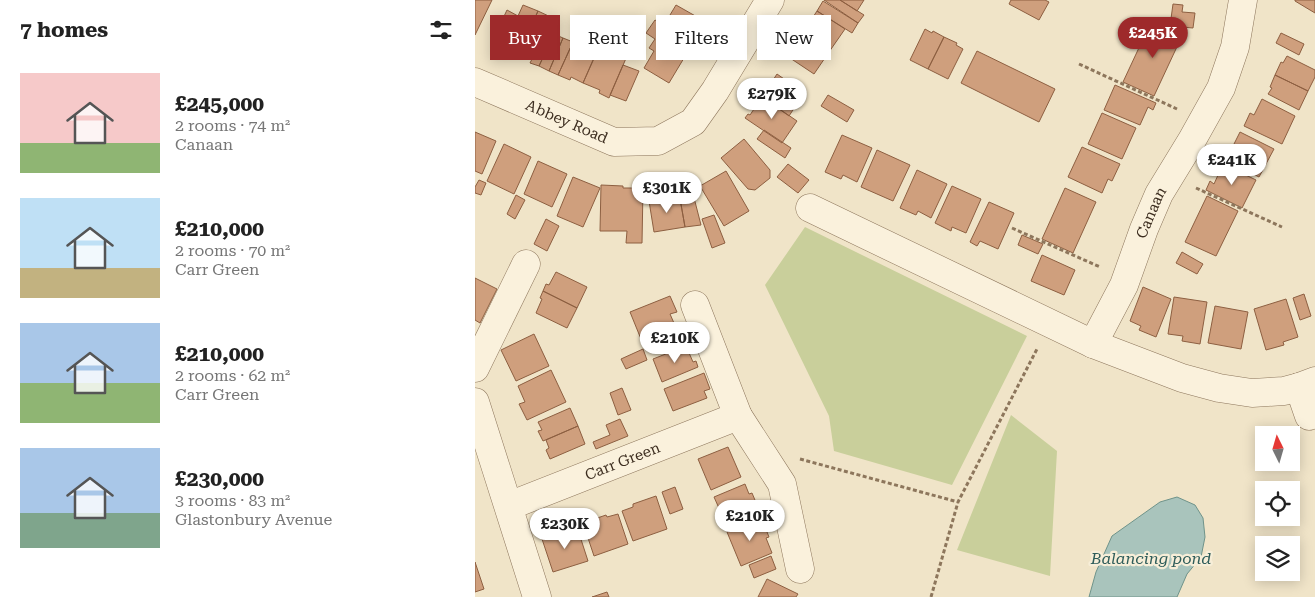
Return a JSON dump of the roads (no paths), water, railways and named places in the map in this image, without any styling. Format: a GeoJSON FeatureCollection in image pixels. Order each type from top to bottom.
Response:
{"type":"FeatureCollection","features":[{"type":"Feature","properties":{"kind":"street","name":"Abbey Road"},"geometry":{"type":"LineString","coordinates":[[475,82],[614,142],[658,141],[693,122],[715,91],[770,0]]}},
{"type":"Feature","properties":{"kind":"street","name":"Canaan"},"geometry":{"type":"LineString","coordinates":[[1093,344],[1126,278],[1159,194],[1221,88],[1235,47],[1243,0]]}},
{"type":"Feature","properties":{"kind":"street"},"geometry":{"type":"LineString","coordinates":[[810,208],[1093,344],[1182,378],[1219,388],[1252,392],[1284,391],[1307,384],[1309,416]]}},
{"type":"Feature","properties":{"kind":"street"},"geometry":{"type":"LineString","coordinates":[[475,368],[526,264]]}},
{"type":"Feature","properties":{"kind":"street"},"geometry":{"type":"LineString","coordinates":[[695,305],[738,416],[782,484],[800,569]]}},
{"type":"Feature","properties":{"kind":"street"},"geometry":{"type":"LineString","coordinates":[[475,402],[537,597]]}},
{"type":"Feature","properties":{"kind":"street","name":"Carr Green"},"geometry":{"type":"LineString","coordinates":[[509,506],[738,416]]}},
{"type":"Feature","properties":{"kind":"water","name":"Balancing pond"},"geometry":{"type":"Polygon","coordinates":[[[1177,497],[1195,505],[1203,518],[1205,537],[1201,557],[1187,574],[1177,597],[1089,597],[1096,572],[1112,536],[1160,502],[1177,497]]]}}]}
